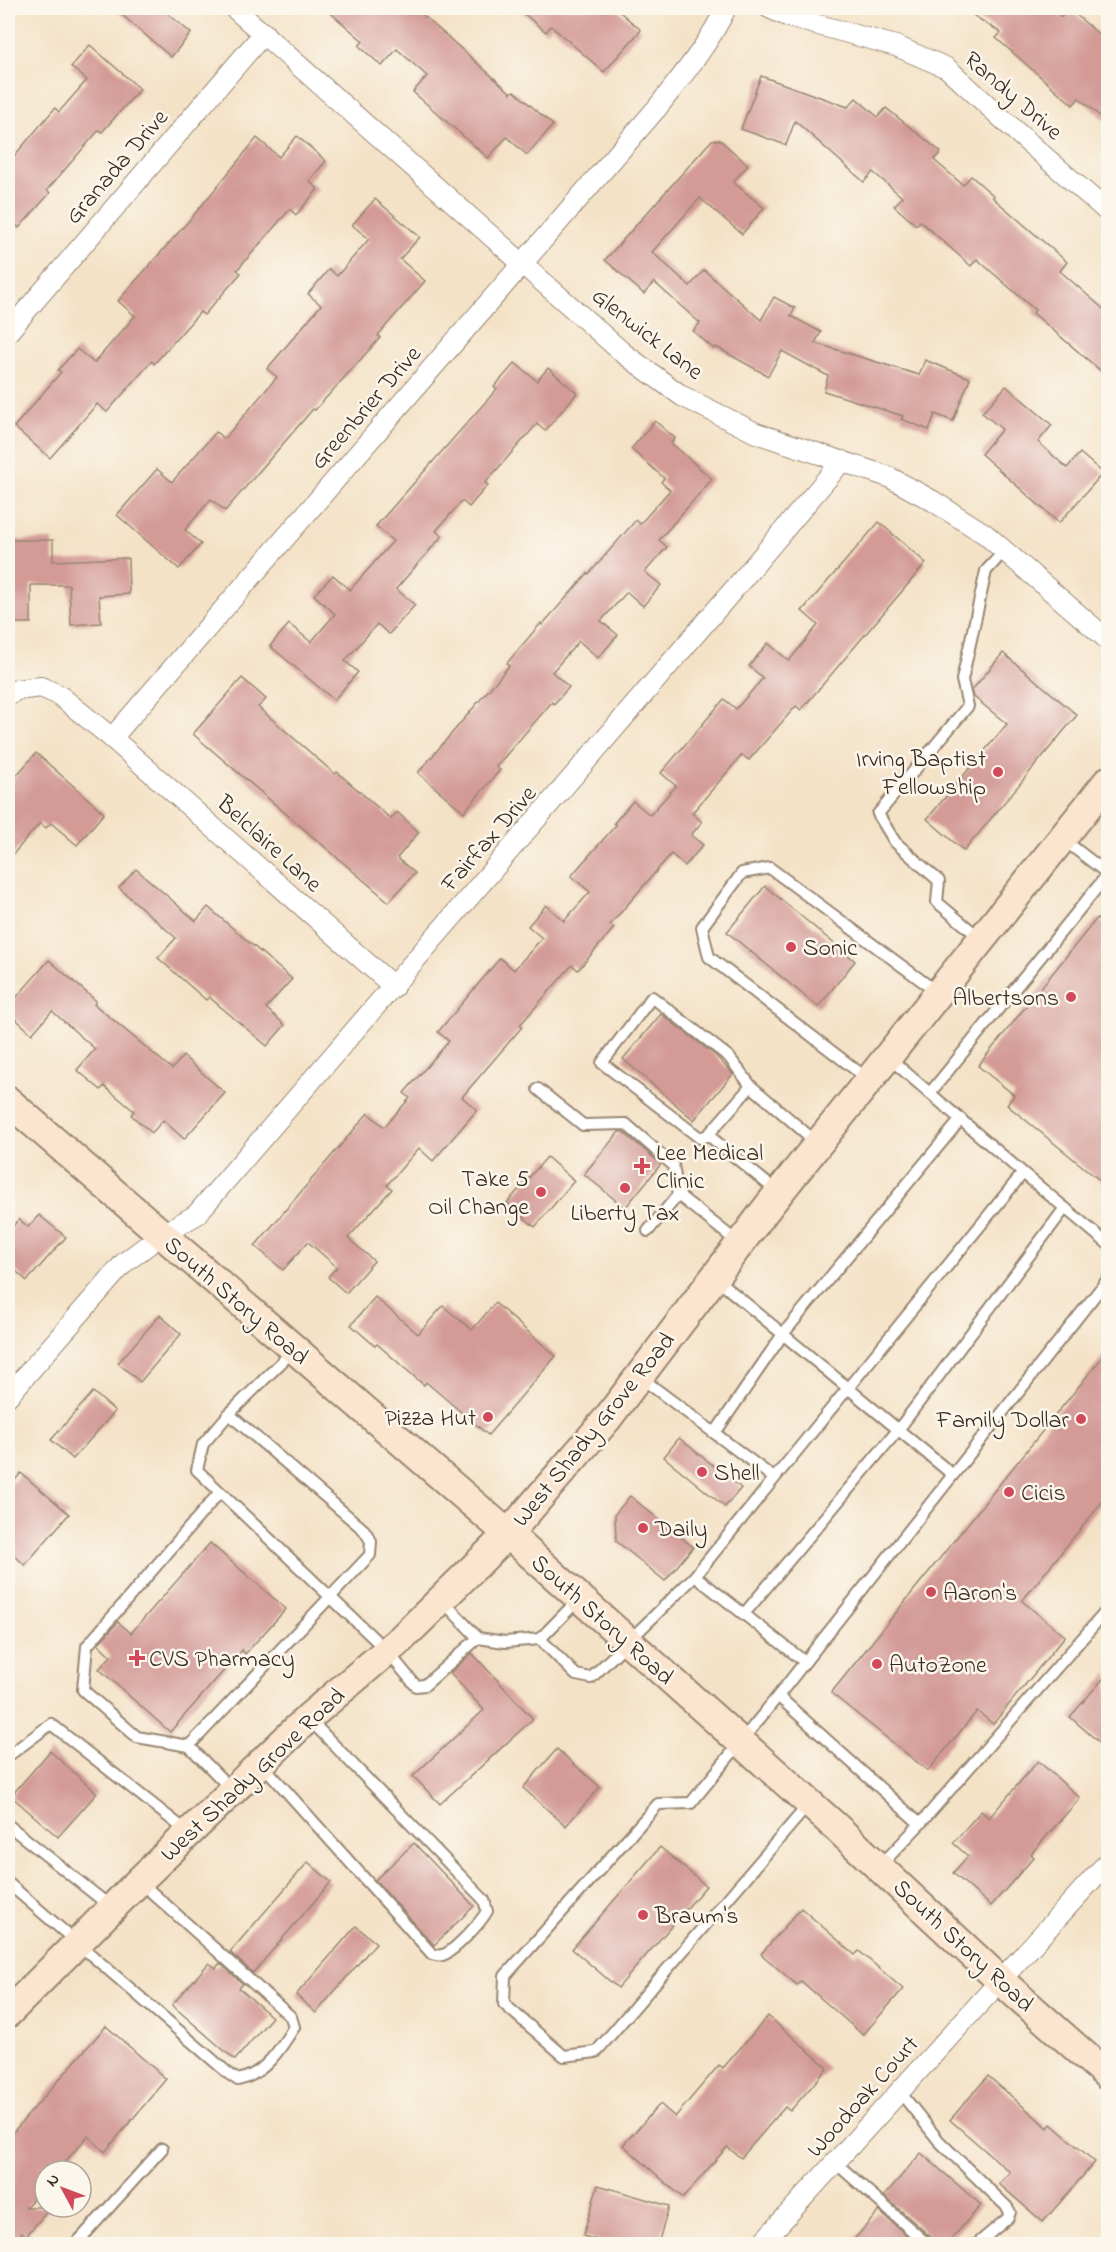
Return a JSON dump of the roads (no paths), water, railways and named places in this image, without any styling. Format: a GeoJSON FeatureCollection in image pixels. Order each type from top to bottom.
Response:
{"type":"FeatureCollection","features":[{"type":"Feature","properties":{"kind":"main road","name":"West Shady Grove Road"},"geometry":{"type":"LineString","coordinates":[[8,2013],[139,1881],[261,1763],[308,1718],[386,1650],[508,1534],[607,1419],[779,1193],[1108,781]]}},
{"type":"Feature","properties":{"kind":"main road","name":"South Story Road"},"geometry":{"type":"LineString","coordinates":[[8,1101],[508,1534],[1108,2076]]}},
{"type":"Feature","properties":{"kind":"street","name":"Glenwick Lane"},"geometry":{"type":"LineString","coordinates":[[234,8],[623,353],[682,396],[756,433],[889,477],[933,501],[985,534],[1108,640]]}},
{"type":"Feature","properties":{"kind":"street","name":"Greenbrier Drive"},"geometry":{"type":"LineString","coordinates":[[112,738],[657,108],[691,64],[726,8]]}},
{"type":"Feature","properties":{"kind":"street","name":"Randy Drive"},"geometry":{"type":"LineString","coordinates":[[769,8],[789,17],[896,46],[947,68],[1108,212]]}},
{"type":"Feature","properties":{"kind":"street","name":"Granada Drive"},"geometry":{"type":"LineString","coordinates":[[8,332],[264,33]]}},
{"type":"Feature","properties":{"kind":"street","name":"Fairfax Drive"},"geometry":{"type":"LineString","coordinates":[[8,1396],[124,1263],[161,1235],[196,1215],[394,987],[842,461]]}},
{"type":"Feature","properties":{"kind":"street"},"geometry":{"type":"LineString","coordinates":[[8,696],[16,690],[41,687],[59,695],[112,738]]}},
{"type":"Feature","properties":{"kind":"street","name":"Belclaire Lane"},"geometry":{"type":"LineString","coordinates":[[112,738],[394,987]]}},
{"type":"Feature","properties":{"kind":"street","name":"Woodoak Court"},"geometry":{"type":"LineString","coordinates":[[762,2244],[1108,1862]]}},
{"type":"Feature","properties":{"kind":"lane"},"geometry":{"type":"LineString","coordinates":[[982,940],[937,902],[939,880],[895,842],[878,814],[968,706],[962,680],[986,571],[1004,551]]}},
{"type":"Feature","properties":{"kind":"lane"},"geometry":{"type":"LineString","coordinates":[[930,1093],[1108,874],[1062,839]]}},
{"type":"Feature","properties":{"kind":"lane"},"geometry":{"type":"LineString","coordinates":[[870,1081],[709,957],[702,927],[742,873],[771,868],[939,994]]}},
{"type":"Feature","properties":{"kind":"lane"},"geometry":{"type":"LineString","coordinates":[[751,1086],[708,1135],[700,1138],[602,1063],[652,997],[729,1057],[751,1086],[819,1144]]}},
{"type":"Feature","properties":{"kind":"lane"},"geometry":{"type":"LineString","coordinates":[[889,1058],[1108,1244]]}},
{"type":"Feature","properties":{"kind":"lane"},"geometry":{"type":"LineString","coordinates":[[538,1089],[583,1125],[626,1125],[674,1165],[678,1195],[740,1244]]}},
{"type":"Feature","properties":{"kind":"lane"},"geometry":{"type":"LineString","coordinates":[[715,1433],[783,1334],[961,1119]]}},
{"type":"Feature","properties":{"kind":"lane"},"geometry":{"type":"LineString","coordinates":[[708,1135],[779,1193]]}},
{"type":"Feature","properties":{"kind":"lane"},"geometry":{"type":"LineString","coordinates":[[540,1639],[576,1675],[591,1678],[694,1576],[1023,1173]]}},
{"type":"Feature","properties":{"kind":"lane"},"geometry":{"type":"LineString","coordinates":[[648,1231],[678,1195]]}},
{"type":"Feature","properties":{"kind":"lane"},"geometry":{"type":"LineString","coordinates":[[744,1614],[898,1430],[1065,1208]]}},
{"type":"Feature","properties":{"kind":"lane"},"geometry":{"type":"LineString","coordinates":[[715,1277],[953,1475]]}},
{"type":"Feature","properties":{"kind":"lane"},"geometry":{"type":"LineString","coordinates":[[809,1804],[596,2052],[564,2056],[504,2004],[505,1976],[658,1804],[691,1803],[1108,1279]]}},
{"type":"Feature","properties":{"kind":"lane"},"geometry":{"type":"LineString","coordinates":[[294,1350],[203,1444],[196,1470],[386,1650],[416,1686],[425,1685],[478,1638]]}},
{"type":"Feature","properties":{"kind":"lane"},"geometry":{"type":"LineString","coordinates":[[639,1377],[774,1478]]}},
{"type":"Feature","properties":{"kind":"lane"},"geometry":{"type":"LineString","coordinates":[[189,1746],[370,1555],[371,1541],[364,1530],[230,1414]]}},
{"type":"Feature","properties":{"kind":"lane"},"geometry":{"type":"LineString","coordinates":[[219,1493],[87,1646],[83,1690],[137,1737],[189,1746],[233,1791]]}},
{"type":"Feature","properties":{"kind":"lane"},"geometry":{"type":"LineString","coordinates":[[694,1576],[805,1662]]}},
{"type":"Feature","properties":{"kind":"lane"},"geometry":{"type":"LineString","coordinates":[[441,1599],[478,1638],[505,1642],[540,1639],[580,1598]]}},
{"type":"Feature","properties":{"kind":"lane"},"geometry":{"type":"LineString","coordinates":[[879,1867],[920,1824],[1108,1609]]}},
{"type":"Feature","properties":{"kind":"lane"},"geometry":{"type":"LineString","coordinates":[[778,1696],[920,1824]]}},
{"type":"Feature","properties":{"kind":"lane"},"geometry":{"type":"LineString","coordinates":[[261,1763],[432,1954],[441,1956],[446,1954],[465,1936],[484,1917],[486,1911],[484,1900],[308,1718]]}},
{"type":"Feature","properties":{"kind":"lane"},"geometry":{"type":"LineString","coordinates":[[8,1756],[51,1725],[189,1833]]}},
{"type":"Feature","properties":{"kind":"lane"},"geometry":{"type":"LineString","coordinates":[[8,1826],[112,1908]]}},
{"type":"Feature","properties":{"kind":"lane"},"geometry":{"type":"LineString","coordinates":[[8,1883],[238,2080],[248,2078],[266,2066],[294,2027],[291,2017],[139,1881]]}},
{"type":"Feature","properties":{"kind":"lane"},"geometry":{"type":"LineString","coordinates":[[900,2092],[939,2141],[1010,2212],[1008,2218],[977,2244]]}},
{"type":"Feature","properties":{"kind":"lane"},"geometry":{"type":"LineString","coordinates":[[76,2244],[162,2149]]}},
{"type":"Feature","properties":{"kind":"lane"},"geometry":{"type":"LineString","coordinates":[[836,2163],[927,2244]]}},
{"type":"Feature","properties":{"kind":"place","name":"Irving Baptist Fellowship"},"geometry":{"type":"Point","coordinates":[998,772]}},
{"type":"Feature","properties":{"kind":"place","name":"Sonic"},"geometry":{"type":"Point","coordinates":[791,947]}},
{"type":"Feature","properties":{"kind":"place","name":"Albertsons"},"geometry":{"type":"Point","coordinates":[1071,997]}},
{"type":"Feature","properties":{"kind":"place","name":"Lee Medical Clinic"},"geometry":{"type":"Point","coordinates":[642,1166]}},
{"type":"Feature","properties":{"kind":"place","name":"Liberty Tax"},"geometry":{"type":"Point","coordinates":[625,1188]}},
{"type":"Feature","properties":{"kind":"place","name":"Take 5 Oil Change"},"geometry":{"type":"Point","coordinates":[541,1192]}},
{"type":"Feature","properties":{"kind":"place","name":"Pizza Hut"},"geometry":{"type":"Point","coordinates":[488,1417]}},
{"type":"Feature","properties":{"kind":"place","name":"Family Dollar"},"geometry":{"type":"Point","coordinates":[1081,1419]}},
{"type":"Feature","properties":{"kind":"place","name":"Shell"},"geometry":{"type":"Point","coordinates":[702,1472]}},
{"type":"Feature","properties":{"kind":"place","name":"Cicis"},"geometry":{"type":"Point","coordinates":[1009,1492]}},
{"type":"Feature","properties":{"kind":"place","name":"Daily"},"geometry":{"type":"Point","coordinates":[643,1528]}},
{"type":"Feature","properties":{"kind":"place","name":"Aaron's"},"geometry":{"type":"Point","coordinates":[931,1592]}},
{"type":"Feature","properties":{"kind":"place","name":"CVS Pharmacy"},"geometry":{"type":"Point","coordinates":[137,1658]}},
{"type":"Feature","properties":{"kind":"place","name":"AutoZone"},"geometry":{"type":"Point","coordinates":[877,1664]}},
{"type":"Feature","properties":{"kind":"place","name":"Braum's"},"geometry":{"type":"Point","coordinates":[643,1915]}}]}
